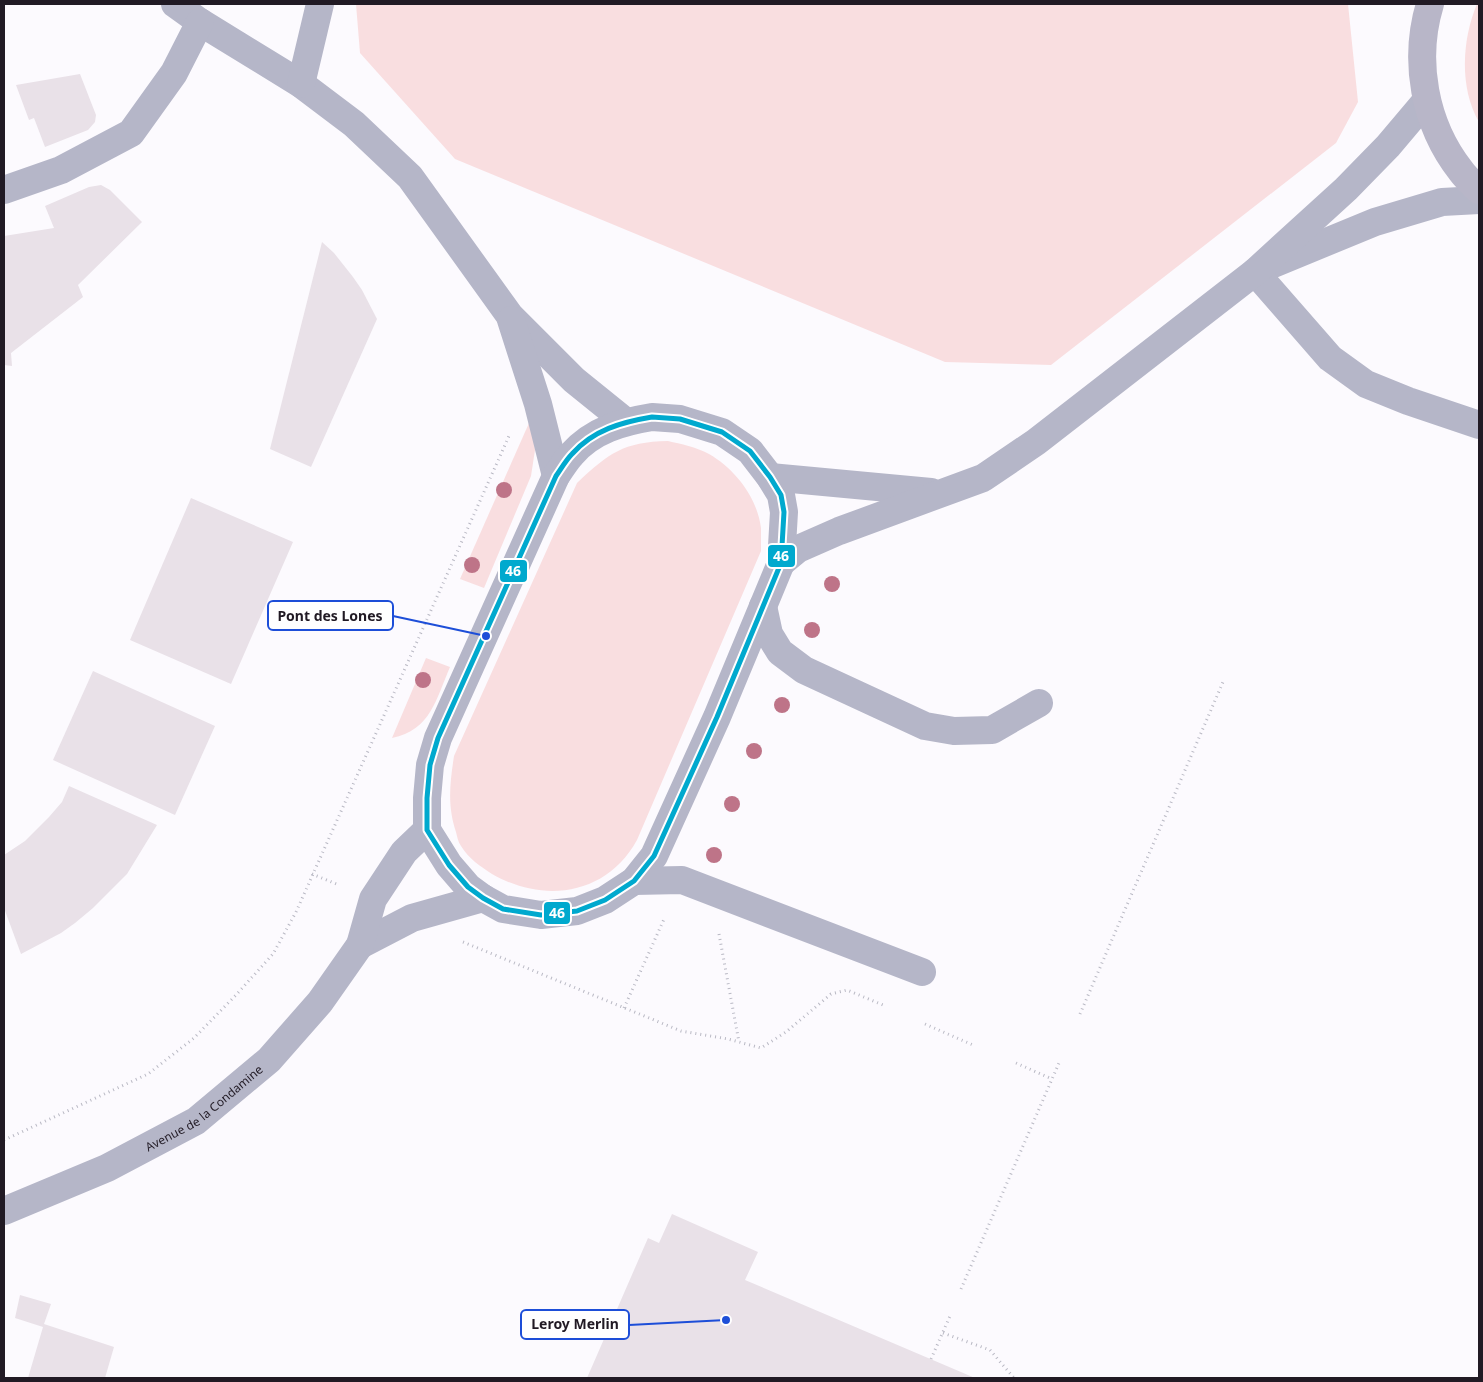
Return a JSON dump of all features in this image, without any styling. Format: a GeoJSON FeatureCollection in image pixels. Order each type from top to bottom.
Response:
{"type":"FeatureCollection","features":[{"type":"Feature","properties":{"kind":"main road"},"geometry":{"type":"LineString","coordinates":[[1425,10],[1422,62],[1426,101],[1440,138],[1460,171],[1479,190]]}},
{"type":"Feature","properties":{"kind":"street"},"geometry":{"type":"LineString","coordinates":[[175,4],[200,22],[301,84],[354,124],[410,177],[510,316],[574,380],[626,422]]}},
{"type":"Feature","properties":{"kind":"street"},"geometry":{"type":"LineString","coordinates":[[301,84],[320,4]]}},
{"type":"Feature","properties":{"kind":"street"},"geometry":{"type":"LineString","coordinates":[[4,190],[61,170],[131,133],[174,73],[200,22]]}},
{"type":"Feature","properties":{"kind":"street"},"geometry":{"type":"LineString","coordinates":[[781,563],[798,549],[838,531],[983,478],[1036,442],[1255,272],[1346,189],[1388,146],[1426,101]]}},
{"type":"Feature","properties":{"kind":"street"},"geometry":{"type":"LineString","coordinates":[[1255,272],[1375,222],[1442,202],[1479,200]]}},
{"type":"Feature","properties":{"kind":"street"},"geometry":{"type":"LineString","coordinates":[[1255,272],[1330,358],[1366,384],[1408,401],[1479,425]]}},
{"type":"Feature","properties":{"kind":"street"},"geometry":{"type":"LineString","coordinates":[[510,316],[538,404],[556,476]]}},
{"type":"Feature","properties":{"kind":"street"},"geometry":{"type":"LineString","coordinates":[[652,417],[680,419],[722,432],[750,451],[781,495],[784,512],[781,563],[717,717],[654,856],[634,881],[605,900],[577,911],[541,915],[503,909],[468,887],[448,865],[427,830],[430,765],[438,738],[556,476],[572,454],[598,432],[626,422],[652,417]]}},
{"type":"Feature","properties":{"kind":"street"},"geometry":{"type":"LineString","coordinates":[[770,477],[940,493]]}},
{"type":"Feature","properties":{"kind":"street"},"geometry":{"type":"LineString","coordinates":[[764,606],[769,634],[780,652],[798,666],[925,726],[954,731],[992,730],[1039,703]]}},
{"type":"Feature","properties":{"kind":"street","name":"Avenue de la Condamine"},"geometry":{"type":"LineString","coordinates":[[4,1211],[107,1168],[196,1121],[269,1060],[320,1002],[360,945],[373,899],[404,852],[427,830]]}},
{"type":"Feature","properties":{"kind":"street"},"geometry":{"type":"LineString","coordinates":[[634,881],[682,880],[922,972]]}},
{"type":"Feature","properties":{"kind":"street","name":"Avenue de la Condamine"},"geometry":{"type":"LineString","coordinates":[[360,945],[412,918],[483,898]]}},
{"type":"Feature","properties":{"kind":"path"},"geometry":{"type":"LineString","coordinates":[[4,1140],[148,1074],[194,1038],[273,954],[296,912],[510,433]]}},
{"type":"Feature","properties":{"kind":"path"},"geometry":{"type":"LineString","coordinates":[[1080,1014],[1222,682]]}},
{"type":"Feature","properties":{"kind":"path"},"geometry":{"type":"LineString","coordinates":[[312,874],[345,887]]}},
{"type":"Feature","properties":{"kind":"path"},"geometry":{"type":"LineString","coordinates":[[624,1008],[666,915]]}},
{"type":"Feature","properties":{"kind":"path"},"geometry":{"type":"LineString","coordinates":[[718,928],[739,1042]]}},
{"type":"Feature","properties":{"kind":"path"},"geometry":{"type":"LineString","coordinates":[[458,940],[681,1031],[760,1048],[786,1032],[831,994],[838,991],[847,990],[883,1005]]}},
{"type":"Feature","properties":{"kind":"path"},"geometry":{"type":"LineString","coordinates":[[925,1024],[973,1045]]}},
{"type":"Feature","properties":{"kind":"path"},"geometry":{"type":"LineString","coordinates":[[1016,1063],[1052,1079]]}},
{"type":"Feature","properties":{"kind":"path"},"geometry":{"type":"LineString","coordinates":[[961,1289],[1059,1063]]}},
{"type":"Feature","properties":{"kind":"path"},"geometry":{"type":"LineString","coordinates":[[931,1359],[950,1316]]}},
{"type":"Feature","properties":{"kind":"path"},"geometry":{"type":"LineString","coordinates":[[943,1333],[990,1350],[1014,1378]]}},
{"type":"Feature","properties":{"kind":"shaded area"},"geometry":{"type":"Polygon","coordinates":[[[356,4],[1348,4],[1358,102],[1336,143],[1051,365],[945,362],[455,159],[360,53],[356,4]]]}},
{"type":"Feature","properties":{"kind":"shaded area"},"geometry":{"type":"Polygon","coordinates":[[[1477,4],[1479,4],[1479,122],[1468,94],[1465,63],[1468,32],[1477,4]]]}},
{"type":"Feature","properties":{"kind":"shaded area"},"geometry":{"type":"Polygon","coordinates":[[[529,423],[535,450],[531,476],[484,588],[460,579],[529,423]]]}},
{"type":"Feature","properties":{"kind":"shaded area"},"geometry":{"type":"Polygon","coordinates":[[[668,441],[709,454],[719,460],[736,476],[750,495],[759,517],[761,551],[637,840],[624,858],[609,873],[592,883],[573,889],[553,891],[532,889],[512,883],[492,874],[479,865],[459,843],[450,803],[454,756],[577,483],[598,464],[618,451],[639,444],[668,441]]]}},
{"type":"Feature","properties":{"kind":"shaded area"},"geometry":{"type":"Polygon","coordinates":[[[426,658],[450,667],[441,690],[430,712],[416,728],[392,738],[426,658]]]}},
{"type":"Feature","properties":{"kind":"building"},"geometry":{"type":"Polygon","coordinates":[[[80,74],[96,115],[95,122],[88,130],[45,147],[34,118],[29,120],[16,85],[80,74]]]}},
{"type":"Feature","properties":{"kind":"building"},"geometry":{"type":"Polygon","coordinates":[[[101,185],[110,190],[142,222],[78,285],[83,297],[11,353],[12,366],[4,365],[4,236],[54,228],[45,206],[89,187],[101,185]]]}},
{"type":"Feature","properties":{"kind":"building"},"geometry":{"type":"Polygon","coordinates":[[[322,242],[334,253],[353,277],[377,319],[311,467],[270,449],[322,242]]]}},
{"type":"Feature","properties":{"kind":"building"},"geometry":{"type":"Polygon","coordinates":[[[191,498],[293,542],[231,684],[130,640],[191,498]]]}},
{"type":"Feature","properties":{"kind":"building"},"geometry":{"type":"Polygon","coordinates":[[[93,671],[215,726],[175,815],[53,760],[93,671]]]}},
{"type":"Feature","properties":{"kind":"building"},"geometry":{"type":"Polygon","coordinates":[[[69,786],[157,825],[127,874],[93,908],[61,933],[21,954],[4,908],[4,855],[25,841],[49,817],[62,802],[69,786]]]}},
{"type":"Feature","properties":{"kind":"building"},"geometry":{"type":"Polygon","coordinates":[[[672,1214],[758,1252],[745,1280],[975,1378],[587,1378],[648,1238],[659,1243],[672,1214]]]}},
{"type":"Feature","properties":{"kind":"building"},"geometry":{"type":"Polygon","coordinates":[[[20,1295],[51,1304],[44,1324],[114,1347],[105,1378],[28,1378],[43,1327],[15,1318],[20,1295]]]}},
{"type":"Feature","properties":{"kind":"transit line","name":"46"},"geometry":{"type":"LineString","coordinates":[[652,417],[680,419],[722,432],[750,451],[781,495],[784,512],[781,563],[717,717],[654,856],[634,881],[605,900],[577,911],[541,915],[503,909],[468,887],[449,865],[427,830],[430,765],[438,738],[556,476],[570,456],[589,439],[609,428],[652,417]]}},
{"type":"Feature","properties":{"kind":"place","name":"Pont des Lones"},"geometry":{"type":"Point","coordinates":[486,636]}},
{"type":"Feature","properties":{"kind":"place","name":"Leroy Merlin"},"geometry":{"type":"Point","coordinates":[726,1320]}}]}
